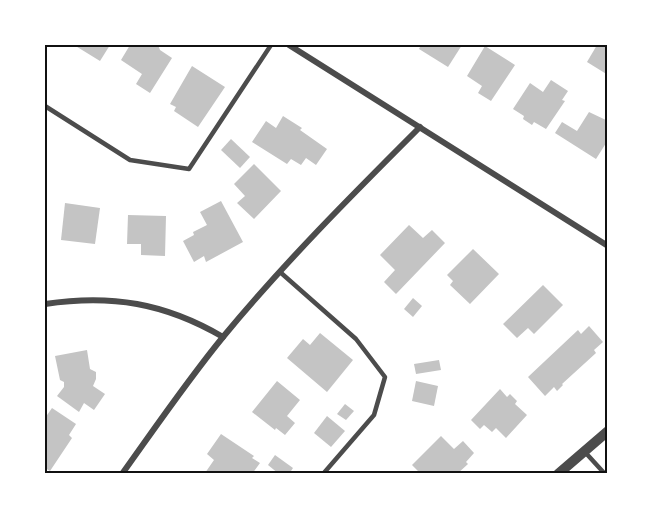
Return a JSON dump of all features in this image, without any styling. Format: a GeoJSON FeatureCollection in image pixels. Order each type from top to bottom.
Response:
{"type":"FeatureCollection","features":[{"type":"Feature","properties":{"kind":"street"},"geometry":{"type":"LineString","coordinates":[[289,45],[608,246]]}},
{"type":"Feature","properties":{"kind":"street"},"geometry":{"type":"LineString","coordinates":[[122,474],[182,389],[223,337],[280,272],[420,127]]}},
{"type":"Feature","properties":{"kind":"street"},"geometry":{"type":"LineString","coordinates":[[45,304],[98,299],[142,304],[184,317],[223,337]]}},
{"type":"Feature","properties":{"kind":"street"},"geometry":{"type":"LineString","coordinates":[[558,474],[608,431]]}},
{"type":"Feature","properties":{"kind":"lane"},"geometry":{"type":"LineString","coordinates":[[45,106],[130,160],[189,169],[271,45]]}},
{"type":"Feature","properties":{"kind":"lane"},"geometry":{"type":"LineString","coordinates":[[280,272],[356,339],[385,377],[374,415],[323,474]]}},
{"type":"Feature","properties":{"kind":"lane"},"geometry":{"type":"LineString","coordinates":[[584,451],[605,474]]}},
{"type":"Feature","properties":{"kind":"building"},"geometry":{"type":"Polygon","coordinates":[[[74,45],[110,45],[100,61],[74,45]]]}},
{"type":"Feature","properties":{"kind":"building"},"geometry":{"type":"Polygon","coordinates":[[[130,45],[158,45],[160,50],[172,58],[150,93],[136,84],[142,74],[121,60],[130,45]]]}},
{"type":"Feature","properties":{"kind":"building"},"geometry":{"type":"Polygon","coordinates":[[[421,45],[462,45],[448,67],[419,49],[421,45]]]}},
{"type":"Feature","properties":{"kind":"building"},"geometry":{"type":"Polygon","coordinates":[[[597,45],[608,46],[608,75],[587,62],[597,45]]]}},
{"type":"Feature","properties":{"kind":"building"},"geometry":{"type":"Polygon","coordinates":[[[485,46],[515,65],[491,101],[478,93],[482,86],[467,76],[485,46]]]}},
{"type":"Feature","properties":{"kind":"building"},"geometry":{"type":"Polygon","coordinates":[[[192,66],[225,87],[198,127],[174,111],[176,107],[170,104],[192,66]]]}},
{"type":"Feature","properties":{"kind":"building"},"geometry":{"type":"Polygon","coordinates":[[[551,80],[568,91],[562,100],[565,101],[546,129],[534,122],[532,125],[513,109],[530,83],[543,92],[551,80]]]}},
{"type":"Feature","properties":{"kind":"building"},"geometry":{"type":"Polygon","coordinates":[[[589,112],[608,121],[608,140],[596,159],[555,133],[562,122],[577,131],[589,112]]]}},
{"type":"Feature","properties":{"kind":"building"},"geometry":{"type":"Polygon","coordinates":[[[283,116],[302,128],[300,130],[327,149],[316,165],[306,158],[301,165],[291,159],[287,164],[252,142],[266,121],[276,128],[283,116]]]}},
{"type":"Feature","properties":{"kind":"building"},"geometry":{"type":"Polygon","coordinates":[[[231,139],[250,157],[240,168],[221,150],[231,139]]]}},
{"type":"Feature","properties":{"kind":"building"},"geometry":{"type":"Polygon","coordinates":[[[254,164],[281,191],[254,219],[237,203],[245,196],[234,184],[254,164]]]}},
{"type":"Feature","properties":{"kind":"building"},"geometry":{"type":"Polygon","coordinates":[[[221,201],[243,242],[206,262],[204,256],[194,262],[183,241],[194,235],[193,232],[207,225],[200,212],[221,201]]]}},
{"type":"Feature","properties":{"kind":"building"},"geometry":{"type":"Polygon","coordinates":[[[65,203],[100,208],[95,244],[61,240],[65,203]]]}},
{"type":"Feature","properties":{"kind":"building"},"geometry":{"type":"Polygon","coordinates":[[[128,215],[166,216],[165,256],[141,255],[141,244],[127,244],[128,215]]]}},
{"type":"Feature","properties":{"kind":"building"},"geometry":{"type":"Polygon","coordinates":[[[409,225],[423,238],[432,230],[445,243],[396,294],[384,282],[395,270],[380,255],[409,225]]]}},
{"type":"Feature","properties":{"kind":"building"},"geometry":{"type":"Polygon","coordinates":[[[473,249],[499,274],[470,304],[450,285],[453,281],[447,275],[473,249]]]}},
{"type":"Feature","properties":{"kind":"building"},"geometry":{"type":"Polygon","coordinates":[[[543,285],[563,305],[534,334],[528,328],[517,338],[503,324],[543,285]]]}},
{"type":"Feature","properties":{"kind":"building"},"geometry":{"type":"Polygon","coordinates":[[[413,298],[422,306],[413,317],[404,309],[413,298]]]}},
{"type":"Feature","properties":{"kind":"building"},"geometry":{"type":"Polygon","coordinates":[[[589,326],[603,342],[594,350],[596,353],[557,391],[554,387],[545,396],[528,377],[578,330],[581,334],[589,326]]]}},
{"type":"Feature","properties":{"kind":"building"},"geometry":{"type":"Polygon","coordinates":[[[320,333],[353,360],[327,392],[287,358],[303,339],[310,345],[320,333]]]}},
{"type":"Feature","properties":{"kind":"building"},"geometry":{"type":"Polygon","coordinates":[[[87,350],[90,369],[96,372],[93,386],[105,394],[94,410],[84,403],[79,412],[57,396],[64,387],[64,382],[60,380],[55,356],[87,350]]]}},
{"type":"Feature","properties":{"kind":"building"},"geometry":{"type":"Polygon","coordinates":[[[439,360],[441,370],[416,374],[414,364],[439,360]]]}},
{"type":"Feature","properties":{"kind":"building"},"geometry":{"type":"Polygon","coordinates":[[[277,381],[300,400],[287,416],[295,423],[285,435],[252,412],[277,381]]]}},
{"type":"Feature","properties":{"kind":"building"},"geometry":{"type":"Polygon","coordinates":[[[416,381],[438,386],[434,406],[412,401],[416,381]]]}},
{"type":"Feature","properties":{"kind":"building"},"geometry":{"type":"Polygon","coordinates":[[[500,389],[507,397],[510,394],[517,401],[515,404],[527,415],[506,438],[496,428],[492,432],[484,425],[480,429],[471,420],[500,389]]]}},
{"type":"Feature","properties":{"kind":"building"},"geometry":{"type":"Polygon","coordinates":[[[345,404],[354,411],[346,420],[337,414],[345,404]]]}},
{"type":"Feature","properties":{"kind":"building"},"geometry":{"type":"Polygon","coordinates":[[[52,408],[76,424],[69,435],[72,438],[50,471],[45,468],[45,418],[52,408]]]}},
{"type":"Feature","properties":{"kind":"building"},"geometry":{"type":"Polygon","coordinates":[[[327,416],[345,431],[331,447],[314,433],[327,416]]]}},
{"type":"Feature","properties":{"kind":"building"},"geometry":{"type":"Polygon","coordinates":[[[221,434],[254,456],[252,458],[260,463],[252,474],[245,472],[244,474],[205,473],[214,460],[207,454],[221,434]]]}},
{"type":"Feature","properties":{"kind":"building"},"geometry":{"type":"Polygon","coordinates":[[[441,436],[454,449],[463,441],[474,453],[466,462],[468,464],[457,474],[421,474],[412,465],[441,436]]]}},
{"type":"Feature","properties":{"kind":"building"},"geometry":{"type":"Polygon","coordinates":[[[275,455],[293,468],[289,474],[279,474],[268,465],[275,455]]]}}]}
